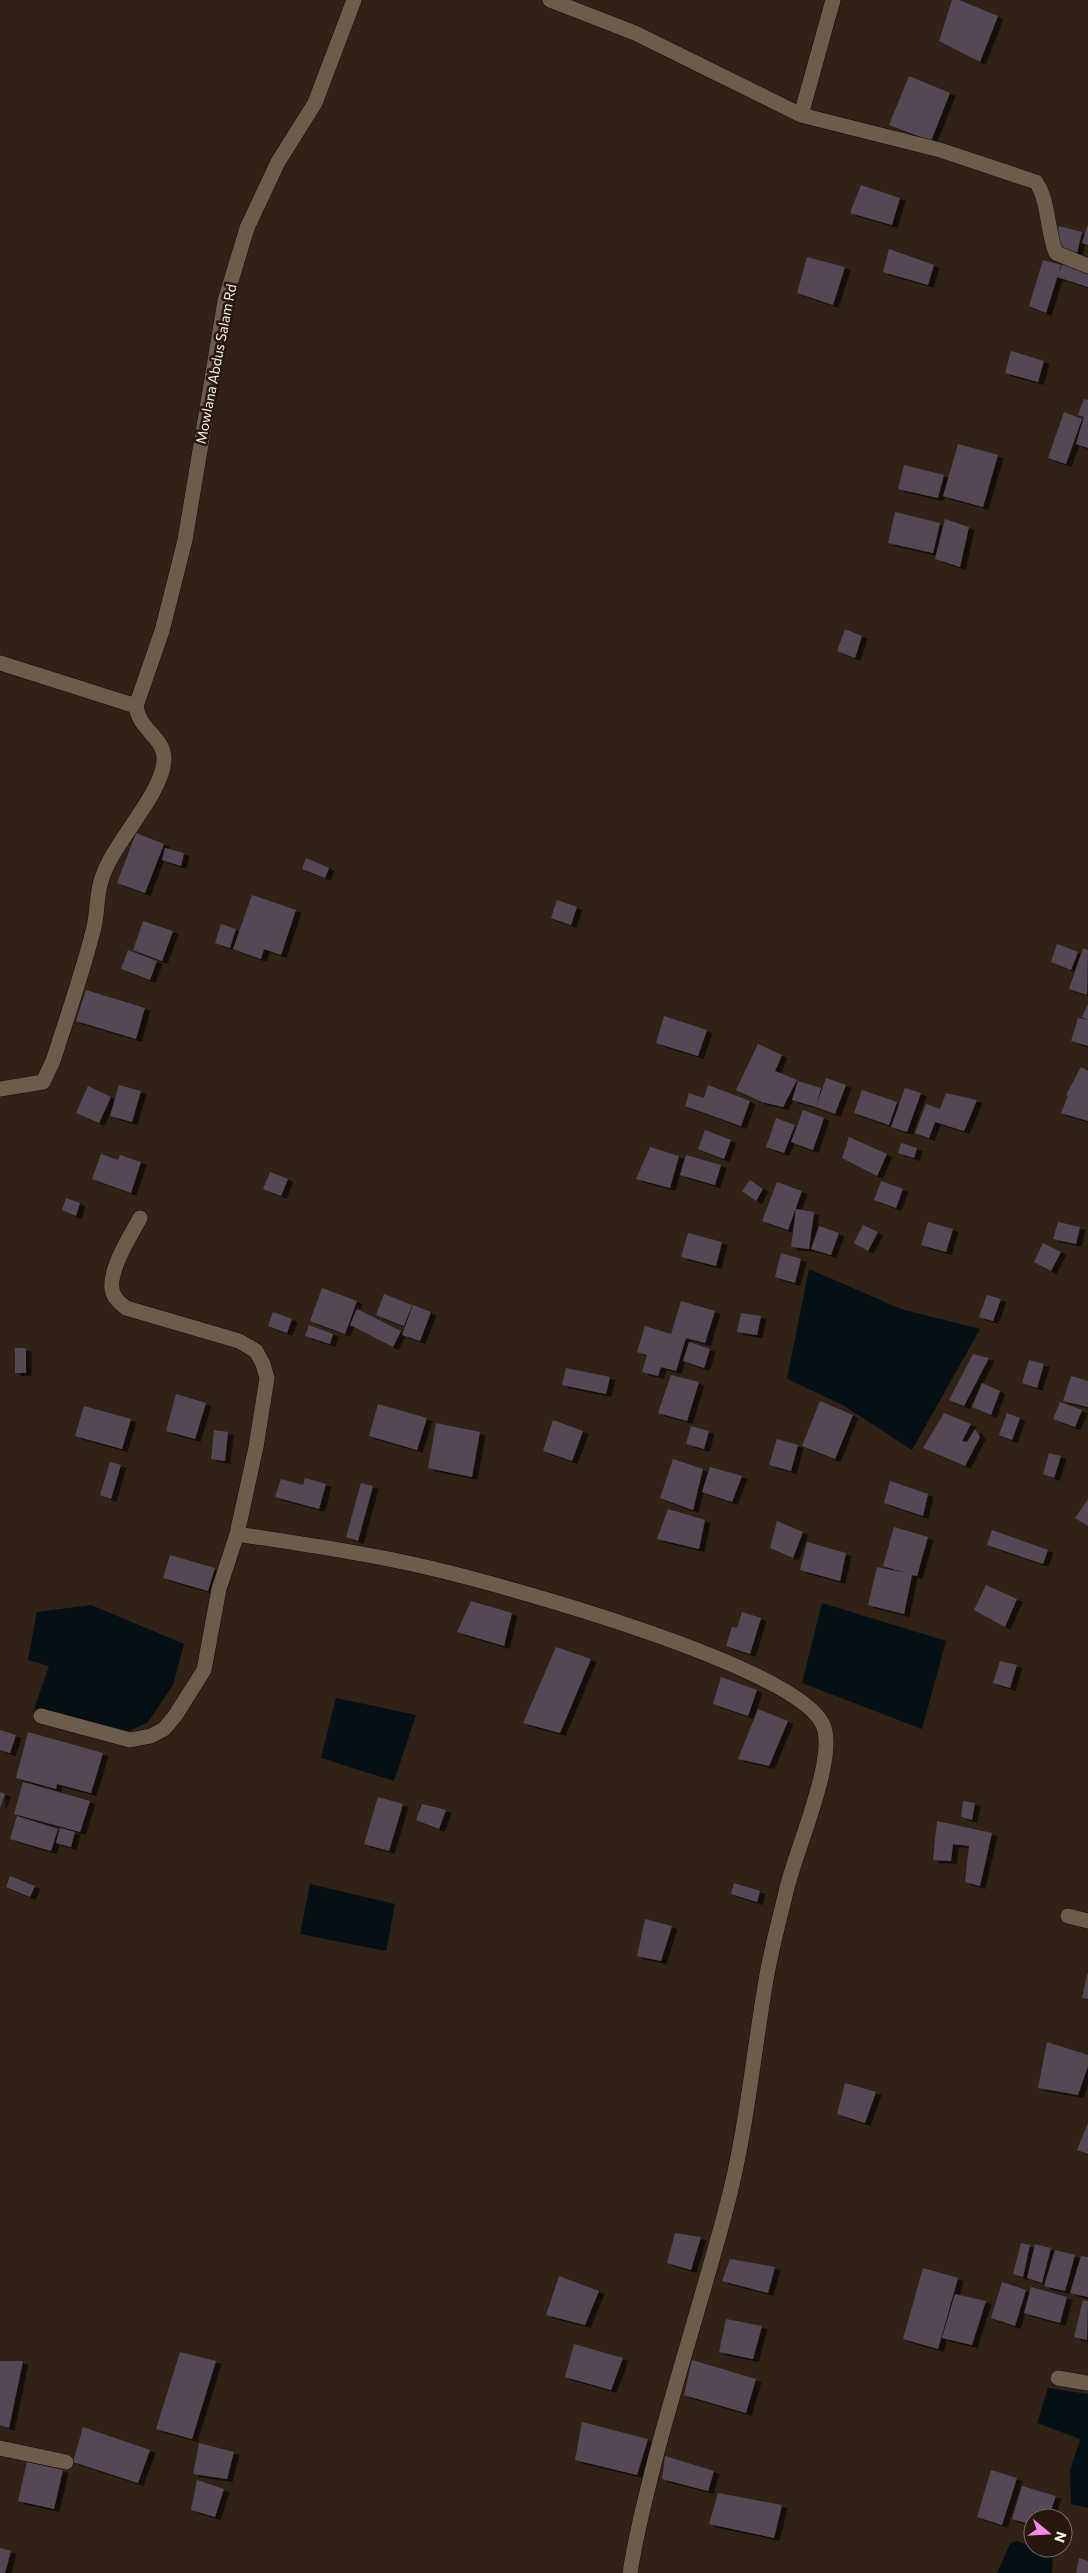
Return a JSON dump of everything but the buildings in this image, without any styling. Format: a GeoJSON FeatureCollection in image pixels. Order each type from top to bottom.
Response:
{"type":"FeatureCollection","features":[{"type":"Feature","properties":{"kind":"street","name":"Mowlana Abdus Salam Rd"},"geometry":{"type":"LineString","coordinates":[[136,706],[162,631],[185,540],[225,301],[247,228],[278,162],[315,103],[354,0]]}},
{"type":"Feature","properties":{"kind":"street"},"geometry":{"type":"LineString","coordinates":[[550,0],[635,32],[801,115],[940,150],[1036,182],[1044,198],[1049,237],[1056,253],[1088,266]]}},
{"type":"Feature","properties":{"kind":"street"},"geometry":{"type":"LineString","coordinates":[[801,115],[834,0]]}},
{"type":"Feature","properties":{"kind":"street"},"geometry":{"type":"LineString","coordinates":[[0,663],[136,706],[137,718],[163,747],[164,762],[158,783],[120,841],[102,876],[96,897],[94,925],[53,1062],[43,1082],[0,1089]]}},
{"type":"Feature","properties":{"kind":"street"},"geometry":{"type":"LineString","coordinates":[[41,1716],[130,1740],[151,1736],[164,1728],[204,1670],[219,1589],[237,1534],[258,1438],[267,1378],[264,1364],[256,1351],[240,1341],[126,1308],[115,1298],[112,1290],[116,1264],[140,1218]]}},
{"type":"Feature","properties":{"kind":"street"},"geometry":{"type":"LineString","coordinates":[[237,1534],[347,1551],[432,1568],[604,1617],[742,1667],[808,1704],[823,1723],[827,1739],[820,1781],[789,1876],[766,1974],[747,2100],[727,2206],[678,2371],[635,2535],[630,2573]]}},
{"type":"Feature","properties":{"kind":"street"},"geometry":{"type":"LineString","coordinates":[[1068,1916],[1088,1921]]}},
{"type":"Feature","properties":{"kind":"street"},"geometry":{"type":"LineString","coordinates":[[1058,2378],[1088,2383]]}},
{"type":"Feature","properties":{"kind":"street"},"geometry":{"type":"LineString","coordinates":[[0,2448],[66,2462]]}},
{"type":"Feature","properties":{"kind":"shaded area"},"geometry":{"type":"Polygon","coordinates":[[[809,1269],[901,1309],[980,1329],[912,1450],[843,1405],[787,1379],[809,1269]]]}},
{"type":"Feature","properties":{"kind":"shaded area"},"geometry":{"type":"Polygon","coordinates":[[[822,1603],[946,1641],[922,1729],[802,1683],[822,1603]]]}},
{"type":"Feature","properties":{"kind":"shaded area"},"geometry":{"type":"Polygon","coordinates":[[[91,1605],[184,1644],[173,1685],[148,1722],[127,1732],[34,1709],[49,1666],[28,1660],[37,1612],[91,1605]]]}},
{"type":"Feature","properties":{"kind":"shaded area"},"geometry":{"type":"Polygon","coordinates":[[[336,1698],[416,1715],[394,1781],[321,1758],[336,1698]]]}},
{"type":"Feature","properties":{"kind":"shaded area"},"geometry":{"type":"Polygon","coordinates":[[[310,1884],[395,1904],[386,1951],[300,1934],[310,1884]]]}},
{"type":"Feature","properties":{"kind":"shaded area"},"geometry":{"type":"Polygon","coordinates":[[[1048,2388],[1088,2394],[1088,2508],[1071,2504],[1070,2471],[1080,2439],[1037,2423],[1048,2388]]]}},
{"type":"Feature","properties":{"kind":"shaded area"},"geometry":{"type":"Polygon","coordinates":[[[1016,2541],[1023,2543],[1023,2558],[1053,2558],[1052,2573],[997,2573],[1010,2544],[1016,2541]]]}}]}
